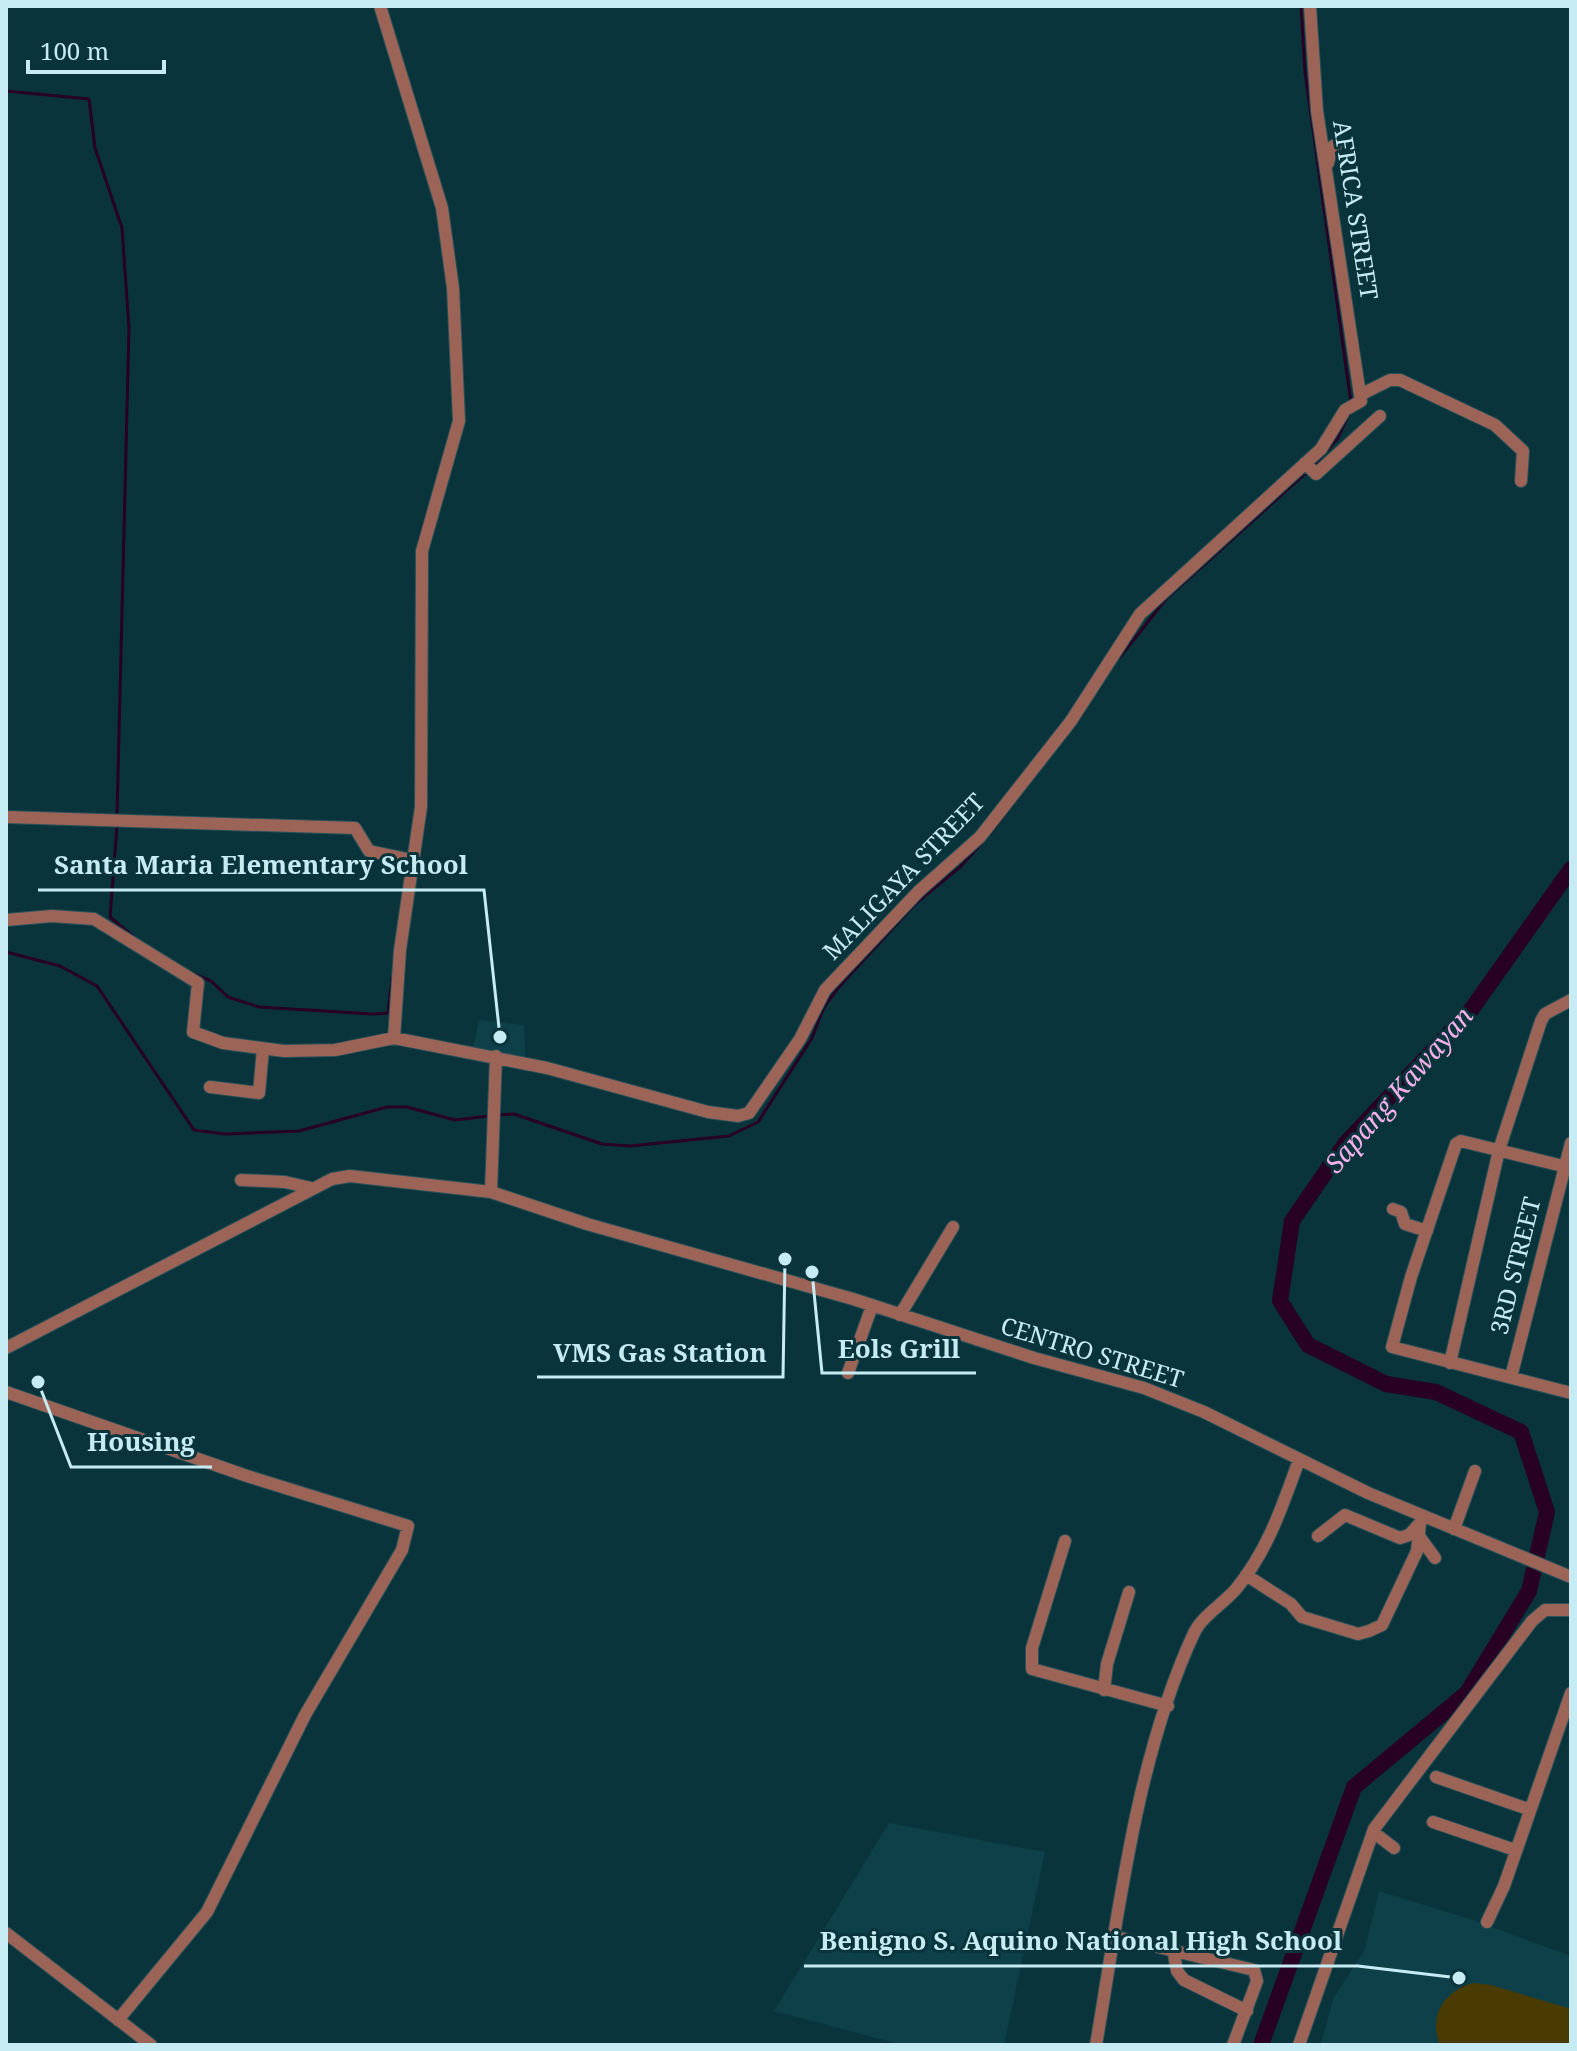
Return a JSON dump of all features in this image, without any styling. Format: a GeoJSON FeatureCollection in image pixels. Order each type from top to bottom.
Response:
{"type":"FeatureCollection","features":[{"type":"Feature","properties":{"kind":"street"},"geometry":{"type":"LineString","coordinates":[[6,920],[73,917],[94,919],[107,925],[149,956],[198,983],[192,1025],[195,1034],[223,1043],[263,1049],[326,1051],[394,1038],[400,950],[423,764],[422,551],[459,421],[453,288],[442,208],[380,6]]}},
{"type":"Feature","properties":{"kind":"street","name":"AFRICA STREET"},"geometry":{"type":"LineString","coordinates":[[1310,6],[1313,68],[1362,394]]}},
{"type":"Feature","properties":{"kind":"street"},"geometry":{"type":"LineString","coordinates":[[1326,164],[1332,159],[1332,147],[1338,143]]}},
{"type":"Feature","properties":{"kind":"street"},"geometry":{"type":"LineString","coordinates":[[1362,394],[1395,379],[1446,399],[1495,425],[1523,451],[1521,481]]}},
{"type":"Feature","properties":{"kind":"street","name":"MALIGAYA STREET"},"geometry":{"type":"LineString","coordinates":[[394,1038],[496,1056],[708,1112],[730,1116],[749,1113],[800,1039],[825,990],[919,891],[980,837],[1071,721],[1140,614],[1308,467],[1350,408],[1361,401],[1362,394]]}},
{"type":"Feature","properties":{"kind":"street"},"geometry":{"type":"LineString","coordinates":[[1308,467],[1315,475],[1324,469],[1380,416]]}},
{"type":"Feature","properties":{"kind":"street"},"geometry":{"type":"LineString","coordinates":[[6,817],[355,828],[369,851],[412,860]]}},
{"type":"Feature","properties":{"kind":"street"},"geometry":{"type":"LineString","coordinates":[[1450,1363],[1499,1150],[1545,1014],[1571,1000]]}},
{"type":"Feature","properties":{"kind":"street"},"geometry":{"type":"LineString","coordinates":[[210,1087],[259,1093],[263,1049]]}},
{"type":"Feature","properties":{"kind":"street"},"geometry":{"type":"LineString","coordinates":[[491,1192],[496,1056]]}},
{"type":"Feature","properties":{"kind":"street"},"geometry":{"type":"LineString","coordinates":[[1568,1167],[1461,1141],[1456,1144],[1411,1277],[1393,1350],[1571,1393]]}},
{"type":"Feature","properties":{"kind":"street","name":"3RD STREET"},"geometry":{"type":"LineString","coordinates":[[1511,1377],[1568,1167],[1571,1143]]}},
{"type":"Feature","properties":{"kind":"street","name":"CENTRO STREET"},"geometry":{"type":"LineString","coordinates":[[311,1188],[350,1176],[491,1192],[587,1224],[872,1306],[1021,1355],[1144,1388],[1191,1406],[1421,1526],[1454,1529],[1571,1577]]}},
{"type":"Feature","properties":{"kind":"street"},"geometry":{"type":"LineString","coordinates":[[241,1180],[311,1188]]}},
{"type":"Feature","properties":{"kind":"street"},"geometry":{"type":"LineString","coordinates":[[6,1348],[311,1188]]}},
{"type":"Feature","properties":{"kind":"street"},"geometry":{"type":"LineString","coordinates":[[1393,1209],[1401,1212],[1405,1224],[1427,1231]]}},
{"type":"Feature","properties":{"kind":"street"},"geometry":{"type":"LineString","coordinates":[[900,1315],[953,1227]]}},
{"type":"Feature","properties":{"kind":"street"},"geometry":{"type":"LineString","coordinates":[[848,1373],[872,1306]]}},
{"type":"Feature","properties":{"kind":"street"},"geometry":{"type":"LineString","coordinates":[[6,1392],[247,1476],[408,1526],[402,1550],[305,1715],[207,1912],[118,2020]]}},
{"type":"Feature","properties":{"kind":"street"},"geometry":{"type":"LineString","coordinates":[[1096,2045],[1112,1936],[1143,1793],[1168,1706],[1197,1628],[1246,1575],[1276,1529],[1299,1460]]}},
{"type":"Feature","properties":{"kind":"street"},"geometry":{"type":"LineString","coordinates":[[1454,1529],[1475,1471]]}},
{"type":"Feature","properties":{"kind":"street"},"geometry":{"type":"LineString","coordinates":[[1318,1536],[1345,1515],[1400,1538],[1421,1526]]}},
{"type":"Feature","properties":{"kind":"street"},"geometry":{"type":"LineString","coordinates":[[1246,1575],[1291,1604],[1302,1617],[1358,1634],[1382,1625],[1417,1551],[1421,1526]]}},
{"type":"Feature","properties":{"kind":"street"},"geometry":{"type":"LineString","coordinates":[[1421,1526],[1435,1558]]}},
{"type":"Feature","properties":{"kind":"street"},"geometry":{"type":"LineString","coordinates":[[1065,1541],[1030,1666],[1034,1671],[1168,1706]]}},
{"type":"Feature","properties":{"kind":"street"},"geometry":{"type":"LineString","coordinates":[[1104,1690],[1107,1664],[1129,1592]]}},
{"type":"Feature","properties":{"kind":"street"},"geometry":{"type":"LineString","coordinates":[[1299,2045],[1373,1832],[1532,1621],[1545,1610],[1571,1610]]}},
{"type":"Feature","properties":{"kind":"street"},"geometry":{"type":"LineString","coordinates":[[1487,1922],[1504,1886],[1528,1809],[1571,1693]]}},
{"type":"Feature","properties":{"kind":"street"},"geometry":{"type":"LineString","coordinates":[[1436,1777],[1528,1809]]}},
{"type":"Feature","properties":{"kind":"street"},"geometry":{"type":"LineString","coordinates":[[1433,1822],[1515,1850]]}},
{"type":"Feature","properties":{"kind":"street"},"geometry":{"type":"LineString","coordinates":[[1373,1832],[1394,1848]]}},
{"type":"Feature","properties":{"kind":"street"},"geometry":{"type":"LineString","coordinates":[[6,1933],[151,2045]]}},
{"type":"Feature","properties":{"kind":"street"},"geometry":{"type":"LineString","coordinates":[[1112,1936],[1254,1970],[1257,1981],[1233,2045]]}},
{"type":"Feature","properties":{"kind":"street"},"geometry":{"type":"LineString","coordinates":[[1173,1949],[1177,1971],[1184,1980],[1247,2011]]}},
{"type":"Feature","properties":{"kind":"shaded area"},"geometry":{"type":"Polygon","coordinates":[[[479,1020],[524,1025],[525,1059],[473,1049],[479,1020]]]}},
{"type":"Feature","properties":{"kind":"shaded area"},"geometry":{"type":"Polygon","coordinates":[[[889,1823],[1045,1852],[1004,2045],[903,2045],[774,2011],[889,1823]]]}},
{"type":"Feature","properties":{"kind":"shaded area"},"geometry":{"type":"Polygon","coordinates":[[[1379,1891],[1473,1920],[1571,1956],[1571,2045],[1321,2045],[1333,1999],[1364,1951],[1379,1891]]]}},
{"type":"Feature","properties":{"kind":"shaded area"},"geometry":{"type":"Polygon","coordinates":[[[1473,1983],[1491,1985],[1571,2009],[1571,2045],[1440,2045],[1436,2024],[1441,2006],[1454,1992],[1473,1983]]]}},
{"type":"Feature","properties":{"kind":"waterway"},"geometry":{"type":"LineString","coordinates":[[1301,6],[1305,72],[1351,403]]}},
{"type":"Feature","properties":{"kind":"waterway"},"geometry":{"type":"LineString","coordinates":[[6,91],[89,99],[95,148],[122,228],[129,328],[117,815]]}},
{"type":"Feature","properties":{"kind":"waterway"},"geometry":{"type":"LineString","coordinates":[[1313,466],[1338,438],[1349,414]]}},
{"type":"Feature","properties":{"kind":"waterway"},"geometry":{"type":"LineString","coordinates":[[1120,657],[1166,599],[1307,472]]}},
{"type":"Feature","properties":{"kind":"waterway"},"geometry":{"type":"LineString","coordinates":[[420,537],[428,510]]}},
{"type":"Feature","properties":{"kind":"waterway"},"geometry":{"type":"LineString","coordinates":[[990,834],[1083,713]]}},
{"type":"Feature","properties":{"kind":"waterway"},"geometry":{"type":"LineString","coordinates":[[117,826],[110,917],[135,938]]}},
{"type":"Feature","properties":{"kind":"waterway"},"geometry":{"type":"LineString","coordinates":[[497,1115],[514,1114],[602,1144],[630,1146],[729,1136],[758,1122],[812,1038],[824,1007],[838,988],[915,904],[960,867],[982,843]]}},
{"type":"Feature","properties":{"kind":"waterway","name":"Sapang Kawayan"},"geometry":{"type":"LineString","coordinates":[[1261,2045],[1354,1787],[1467,1693],[1529,1591],[1547,1512],[1521,1432],[1436,1392],[1386,1384],[1308,1345],[1280,1301],[1292,1221],[1345,1144],[1471,1010],[1571,869]]}},
{"type":"Feature","properties":{"kind":"waterway"},"geometry":{"type":"LineString","coordinates":[[6,952],[60,966],[97,986],[194,1130],[225,1134],[299,1131],[387,1107],[407,1107],[455,1120],[489,1116]]}},
{"type":"Feature","properties":{"kind":"waterway"},"geometry":{"type":"LineString","coordinates":[[192,973],[211,981],[228,997],[259,1007],[373,1014],[388,1013],[392,978]]}},
{"type":"Feature","properties":{"kind":"place","name":"Santa Maria Elementary School"},"geometry":{"type":"Point","coordinates":[500,1037]}},
{"type":"Feature","properties":{"kind":"place","name":"VMS Gas Station"},"geometry":{"type":"Point","coordinates":[785,1259]}},
{"type":"Feature","properties":{"kind":"place","name":"Eols Grill"},"geometry":{"type":"Point","coordinates":[812,1272]}},
{"type":"Feature","properties":{"kind":"place","name":"Housing"},"geometry":{"type":"Point","coordinates":[38,1382]}},
{"type":"Feature","properties":{"kind":"place","name":"Benigno S. Aquino National High School"},"geometry":{"type":"Point","coordinates":[1459,1978]}}]}
